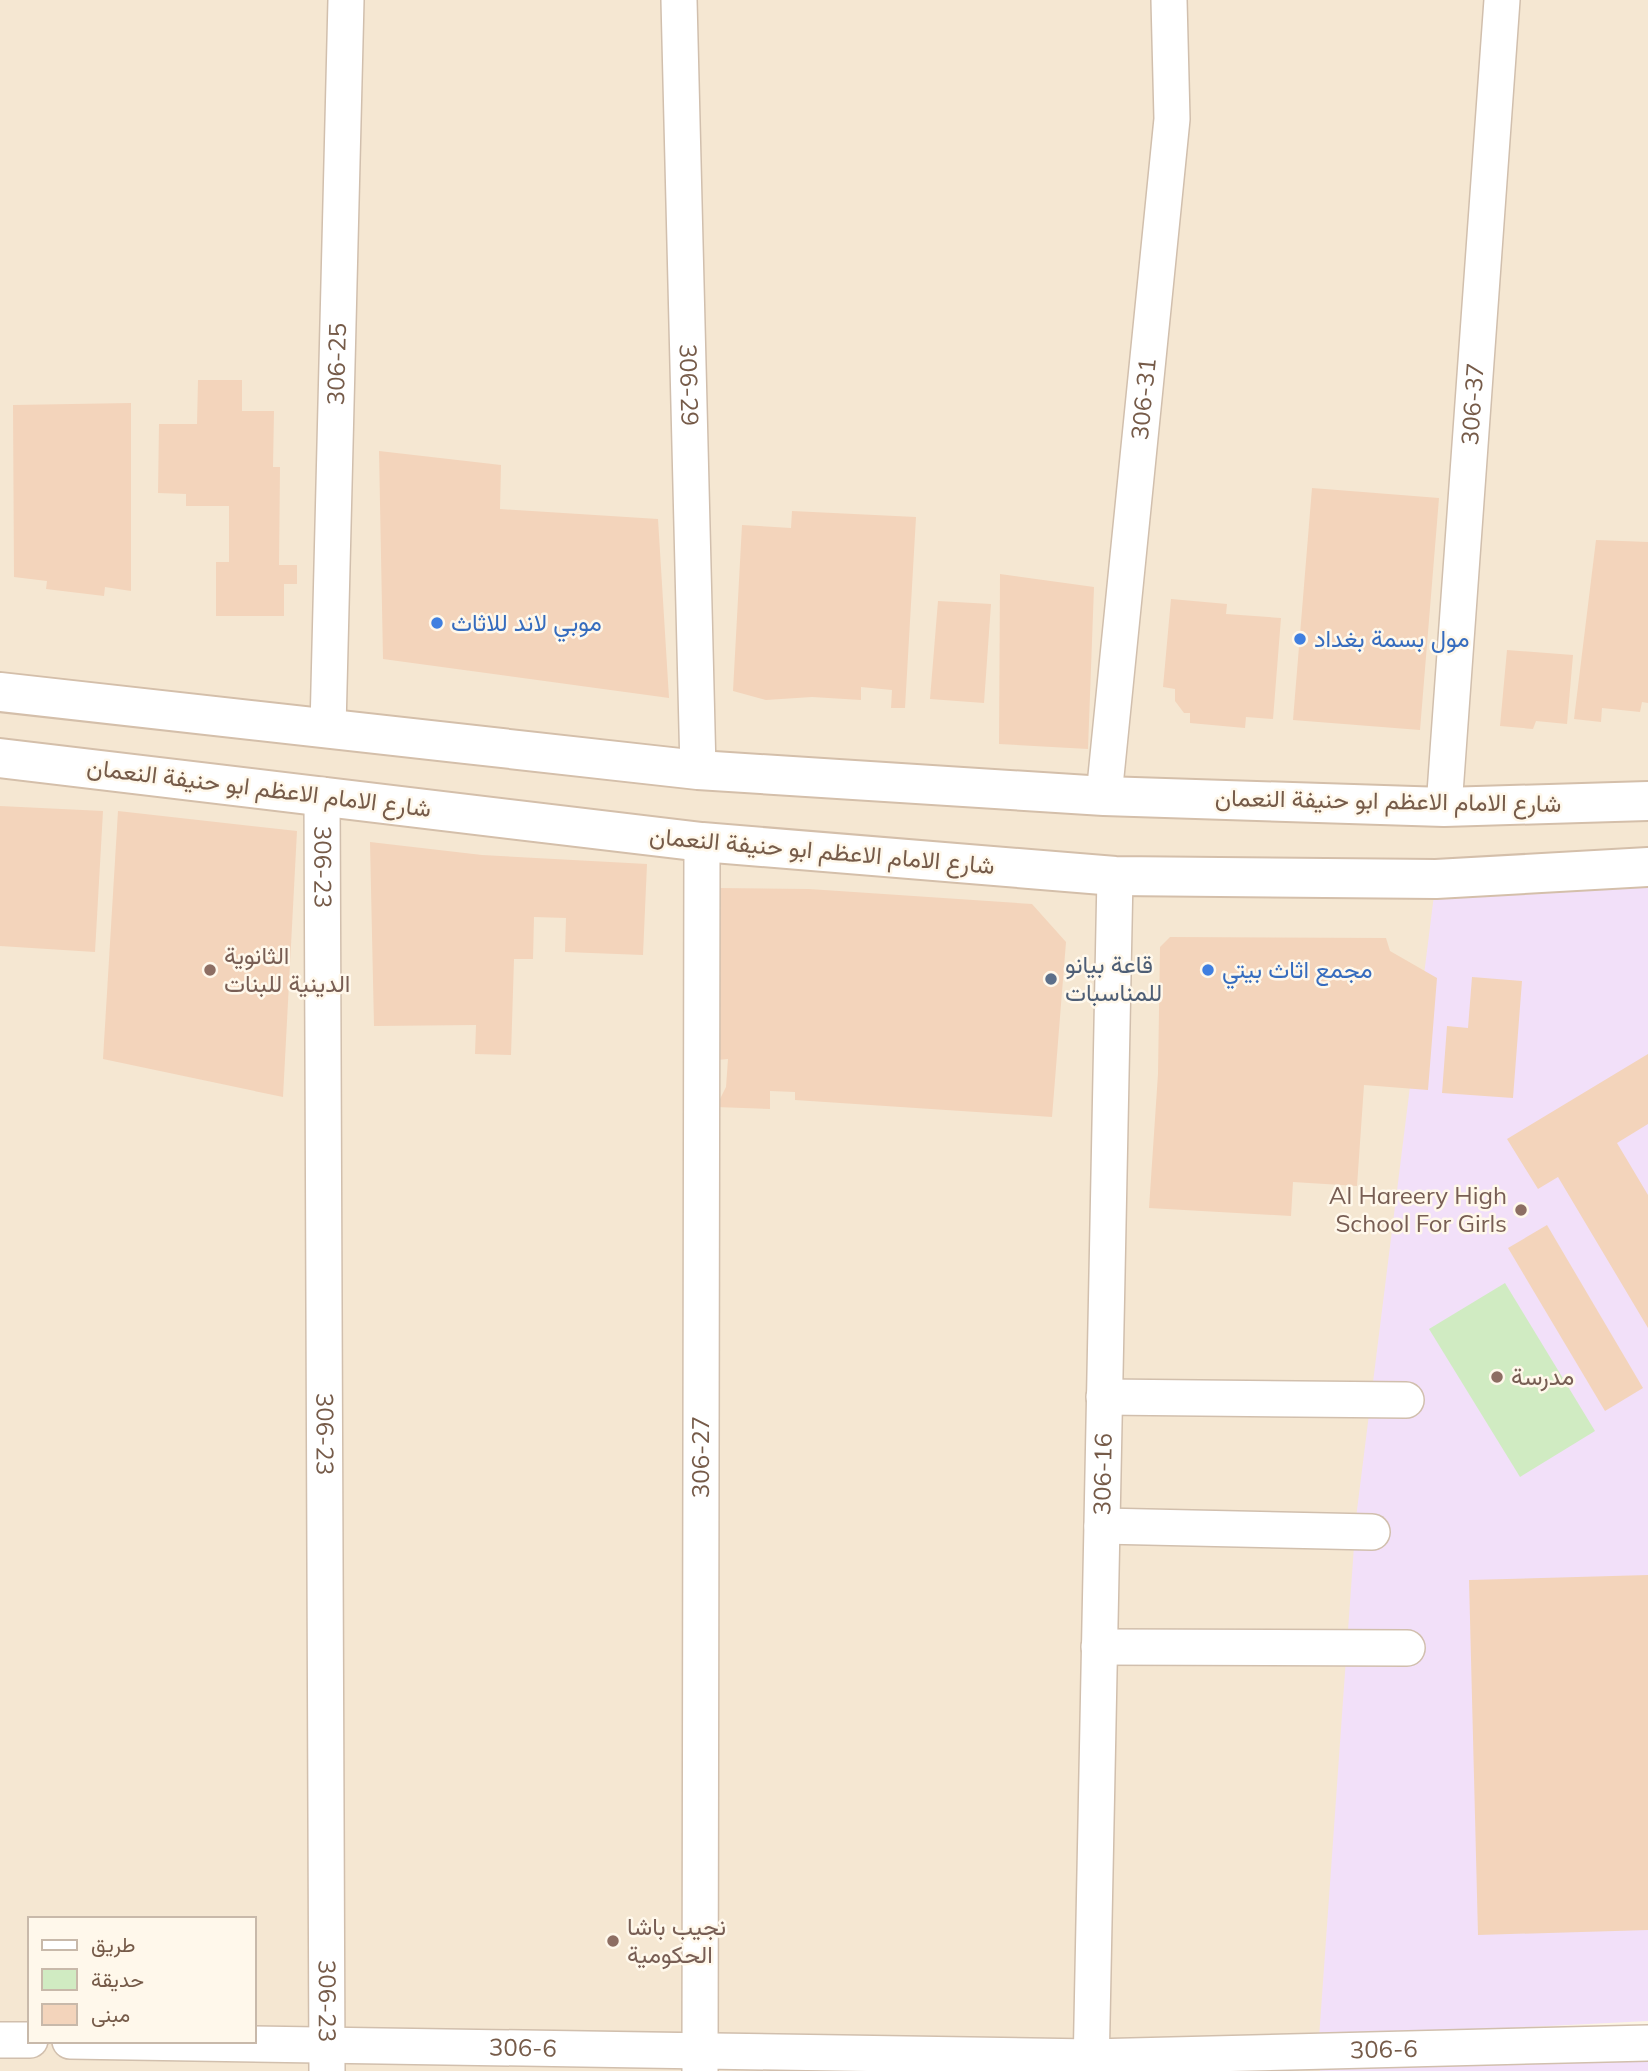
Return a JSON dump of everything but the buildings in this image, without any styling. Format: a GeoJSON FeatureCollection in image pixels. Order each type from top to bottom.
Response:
{"type":"FeatureCollection","features":[{"type":"Feature","properties":{"kind":"main road","name":"شارع الامام الاعظم ابو حنيفة النعمان"},"geometry":{"type":"LineString","coordinates":[[0,692],[698,770],[1104,796],[1444,807],[1648,802]]}},
{"type":"Feature","properties":{"kind":"main road","name":"شارع الامام الاعظم ابو حنيفة النعمان"},"geometry":{"type":"LineString","coordinates":[[0,758],[702,842],[1115,876],[1436,879],[1648,867]]}},
{"type":"Feature","properties":{"kind":"street","name":"306-25"},"geometry":{"type":"LineString","coordinates":[[328,728],[346,0]]}},
{"type":"Feature","properties":{"kind":"street","name":"306-29"},"geometry":{"type":"LineString","coordinates":[[679,0],[698,770]]}},
{"type":"Feature","properties":{"kind":"street","name":"306-31"},"geometry":{"type":"LineString","coordinates":[[1104,796],[1172,119],[1169,0]]}},
{"type":"Feature","properties":{"kind":"street","name":"306-37"},"geometry":{"type":"LineString","coordinates":[[1444,807],[1502,0]]}},
{"type":"Feature","properties":{"kind":"street","name":"306-23"},"geometry":{"type":"LineString","coordinates":[[322,795],[326,2059]]}},
{"type":"Feature","properties":{"kind":"street","name":"306-27"},"geometry":{"type":"LineString","coordinates":[[700,2062],[702,842]]}},
{"type":"Feature","properties":{"kind":"street","name":"306-16"},"geometry":{"type":"LineString","coordinates":[[1091,2064],[1115,876]]}},
{"type":"Feature","properties":{"kind":"street"},"geometry":{"type":"LineString","coordinates":[[1104,1397],[1406,1399]]}},
{"type":"Feature","properties":{"kind":"street"},"geometry":{"type":"LineString","coordinates":[[1101,1526],[1373,1532]]}},
{"type":"Feature","properties":{"kind":"street"},"geometry":{"type":"LineString","coordinates":[[1099,1647],[1407,1648]]}},
{"type":"Feature","properties":{"kind":"street"},"geometry":{"type":"LineString","coordinates":[[0,2040],[28,2040]]}},
{"type":"Feature","properties":{"kind":"street","name":"306-6"},"geometry":{"type":"LineString","coordinates":[[98,2043],[326,2059],[1091,2064],[1648,2043]]}},
{"type":"Feature","properties":{"kind":"shaded area"},"geometry":{"type":"Polygon","coordinates":[[[0,0],[1648,0],[1648,867],[1319,2038],[1320,2071],[0,2071],[0,0]]]}},
{"type":"Feature","properties":{"kind":"shaded area"},"geometry":{"type":"Polygon","coordinates":[[[1648,867],[1648,2021],[1336,2037],[1648,2049],[1648,2071],[1320,2071],[1319,2038],[1356,1518],[1436,879],[1648,867]]]}},
{"type":"Feature","properties":{"kind":"green space"},"geometry":{"type":"Polygon","coordinates":[[[1505,1283],[1595,1431],[1520,1477],[1429,1329],[1505,1283]]]}},
{"type":"Feature","properties":{"kind":"place","name":"موبي لاند للاثاث"},"geometry":{"type":"Point","coordinates":[437,623]}},
{"type":"Feature","properties":{"kind":"place","name":"مول بسمة بغداد"},"geometry":{"type":"Point","coordinates":[1300,639]}},
{"type":"Feature","properties":{"kind":"place","name":"الثانوية الدينية للبنات"},"geometry":{"type":"Point","coordinates":[210,970]}},
{"type":"Feature","properties":{"kind":"place","name":"مجمع اثاث بيتي"},"geometry":{"type":"Point","coordinates":[1208,970]}},
{"type":"Feature","properties":{"kind":"place","name":"قاعة بيانو للمناسبات"},"geometry":{"type":"Point","coordinates":[1051,979]}},
{"type":"Feature","properties":{"kind":"place","name":"Al Hareery High School For Girls"},"geometry":{"type":"Point","coordinates":[1521,1210]}},
{"type":"Feature","properties":{"kind":"place","name":"مدرسة"},"geometry":{"type":"Point","coordinates":[1497,1377]}},
{"type":"Feature","properties":{"kind":"place","name":"نجيب باشا الحكومية"},"geometry":{"type":"Point","coordinates":[613,1941]}}]}
